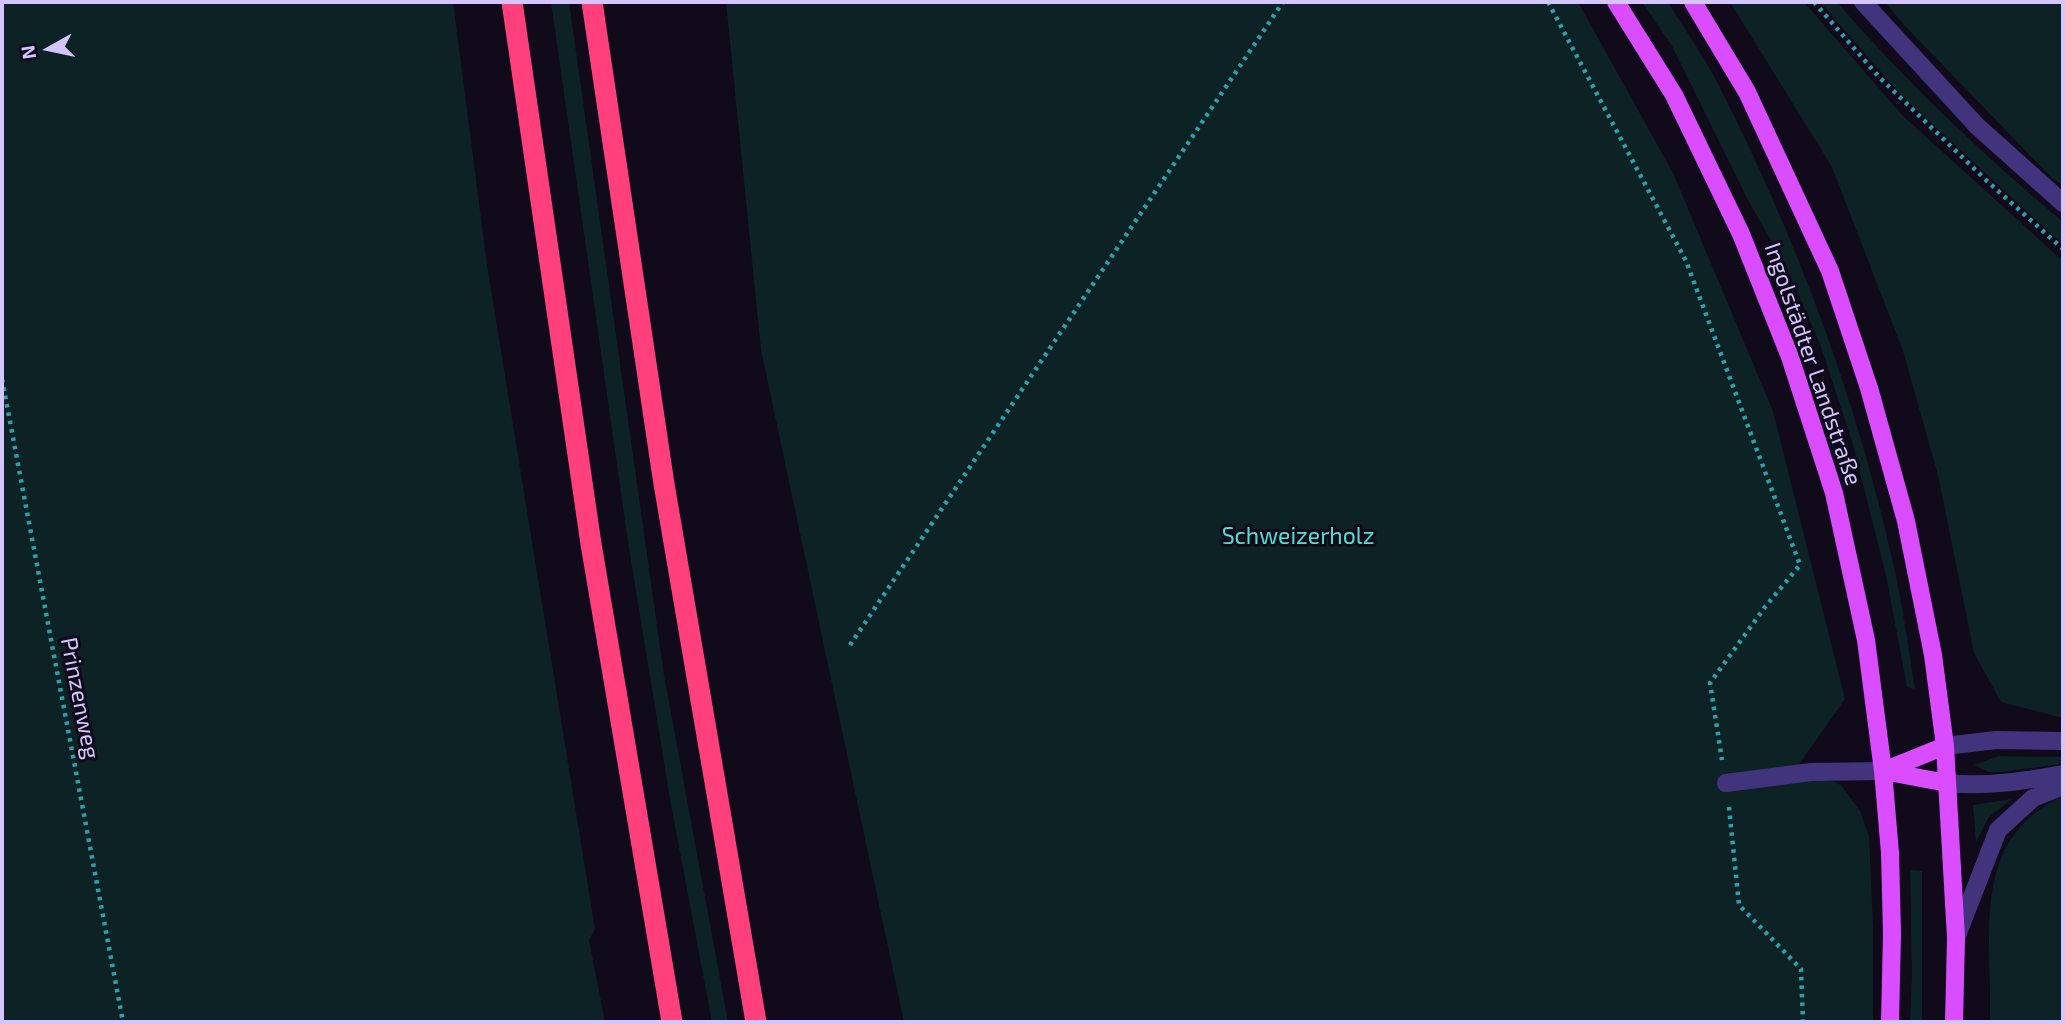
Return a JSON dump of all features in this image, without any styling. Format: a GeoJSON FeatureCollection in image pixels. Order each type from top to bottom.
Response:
{"type":"FeatureCollection","features":[{"type":"Feature","properties":{"kind":"highway"},"geometry":{"type":"LineString","coordinates":[[512,2],[591,544],[672,1022]]}},
{"type":"Feature","properties":{"kind":"highway"},"geometry":{"type":"LineString","coordinates":[[592,2],[664,484],[756,1022]]}},
{"type":"Feature","properties":{"kind":"main road","name":"Ingolstädter Landstraße"},"geometry":{"type":"LineString","coordinates":[[1616,2],[1674,95],[1741,234],[1790,357],[1833,493],[1866,640],[1883,771],[1892,907],[1890,1022]]}},
{"type":"Feature","properties":{"kind":"main road","name":"Ingolstädter Landstraße"},"geometry":{"type":"LineString","coordinates":[[1693,2],[1747,92],[1830,271],[1869,388],[1906,521],[1933,655],[1945,746],[1956,938],[1954,1022]]}},
{"type":"Feature","properties":{"kind":"main road"},"geometry":{"type":"LineString","coordinates":[[1883,771],[1945,746]]}},
{"type":"Feature","properties":{"kind":"main road"},"geometry":{"type":"LineString","coordinates":[[1883,771],[1947,783]]}},
{"type":"Feature","properties":{"kind":"street"},"geometry":{"type":"LineString","coordinates":[[1863,2],[1977,126],[2063,203]]}},
{"type":"Feature","properties":{"kind":"street"},"geometry":{"type":"LineString","coordinates":[[1945,746],[1996,740],[2063,741]]}},
{"type":"Feature","properties":{"kind":"street"},"geometry":{"type":"LineString","coordinates":[[1726,783],[1811,772],[1883,771]]}},
{"type":"Feature","properties":{"kind":"street"},"geometry":{"type":"LineString","coordinates":[[1947,783],[1975,786],[2063,774]]}},
{"type":"Feature","properties":{"kind":"street"},"geometry":{"type":"LineString","coordinates":[[1956,938],[1998,830],[2033,798],[2063,786]]}},
{"type":"Feature","properties":{"kind":"path"},"geometry":{"type":"LineString","coordinates":[[850,645],[1283,2]]}},
{"type":"Feature","properties":{"kind":"path"},"geometry":{"type":"LineString","coordinates":[[1548,2],[1686,261],[1800,565],[1765,607],[1710,682],[1726,783],[1739,905],[1801,969],[1803,1022]]}},
{"type":"Feature","properties":{"kind":"path"},"geometry":{"type":"LineString","coordinates":[[1814,2],[1879,77],[1987,181],[2063,249]]}},
{"type":"Feature","properties":{"kind":"path","name":"Prinzenweg"},"geometry":{"type":"LineString","coordinates":[[2,379],[123,1022]]}},
{"type":"Feature","properties":{"kind":"green space"},"geometry":{"type":"Polygon","coordinates":[[[2,2],[453,2],[487,265],[595,929],[589,940],[605,1022],[2,1022],[2,2]]]}},
{"type":"Feature","properties":{"kind":"green space"},"geometry":{"type":"Polygon","coordinates":[[[551,2],[569,2],[664,675],[728,1022],[712,1022],[670,799],[628,542],[551,2]]]}},
{"type":"Feature","properties":{"kind":"green space","name":"Schweizerholz"},"geometry":{"type":"Polygon","coordinates":[[[726,2],[1578,2],[1673,173],[1773,411],[1845,699],[1797,767],[1841,785],[1860,811],[1869,836],[1873,1022],[904,1022],[761,350],[726,2]]]}},
{"type":"Feature","properties":{"kind":"green space"},"geometry":{"type":"Polygon","coordinates":[[[1642,2],[1668,2],[1701,55],[1748,144],[1798,259],[1841,377],[1877,497],[1899,590],[1915,689],[1907,687],[1886,575],[1852,441],[1820,344],[1787,269],[1748,200],[1672,46],[1642,2]]]}},
{"type":"Feature","properties":{"kind":"green space"},"geometry":{"type":"Polygon","coordinates":[[[1730,2],[1804,2],[1903,116],[2063,261],[2063,718],[2001,702],[1974,653],[1938,475],[1903,351],[1832,167],[1730,2]]]}},
{"type":"Feature","properties":{"kind":"green space"},"geometry":{"type":"Polygon","coordinates":[[[1820,2],[1837,2],[1890,61],[1946,116],[2063,222],[2063,245],[1901,95],[1820,2]]]}},
{"type":"Feature","properties":{"kind":"green space"},"geometry":{"type":"Polygon","coordinates":[[[1885,2],[2063,2],[2063,186],[2049,175],[1885,2]]]}},
{"type":"Feature","properties":{"kind":"green space"},"geometry":{"type":"Polygon","coordinates":[[[1999,756],[2063,757],[2063,764],[2001,772],[1989,772],[1974,765],[1999,756]]]}},
{"type":"Feature","properties":{"kind":"green space"},"geometry":{"type":"Polygon","coordinates":[[[2063,796],[2063,1022],[1990,1022],[1989,924],[1992,893],[1999,864],[2012,838],[2033,815],[2063,796]]]}},
{"type":"Feature","properties":{"kind":"green space"},"geometry":{"type":"Polygon","coordinates":[[[2012,799],[1989,817],[1976,842],[1973,805],[2012,799]]]}},
{"type":"Feature","properties":{"kind":"green space"},"geometry":{"type":"Polygon","coordinates":[[[1910,870],[1922,871],[1922,1022],[1910,1022],[1910,870]]]}}]}
